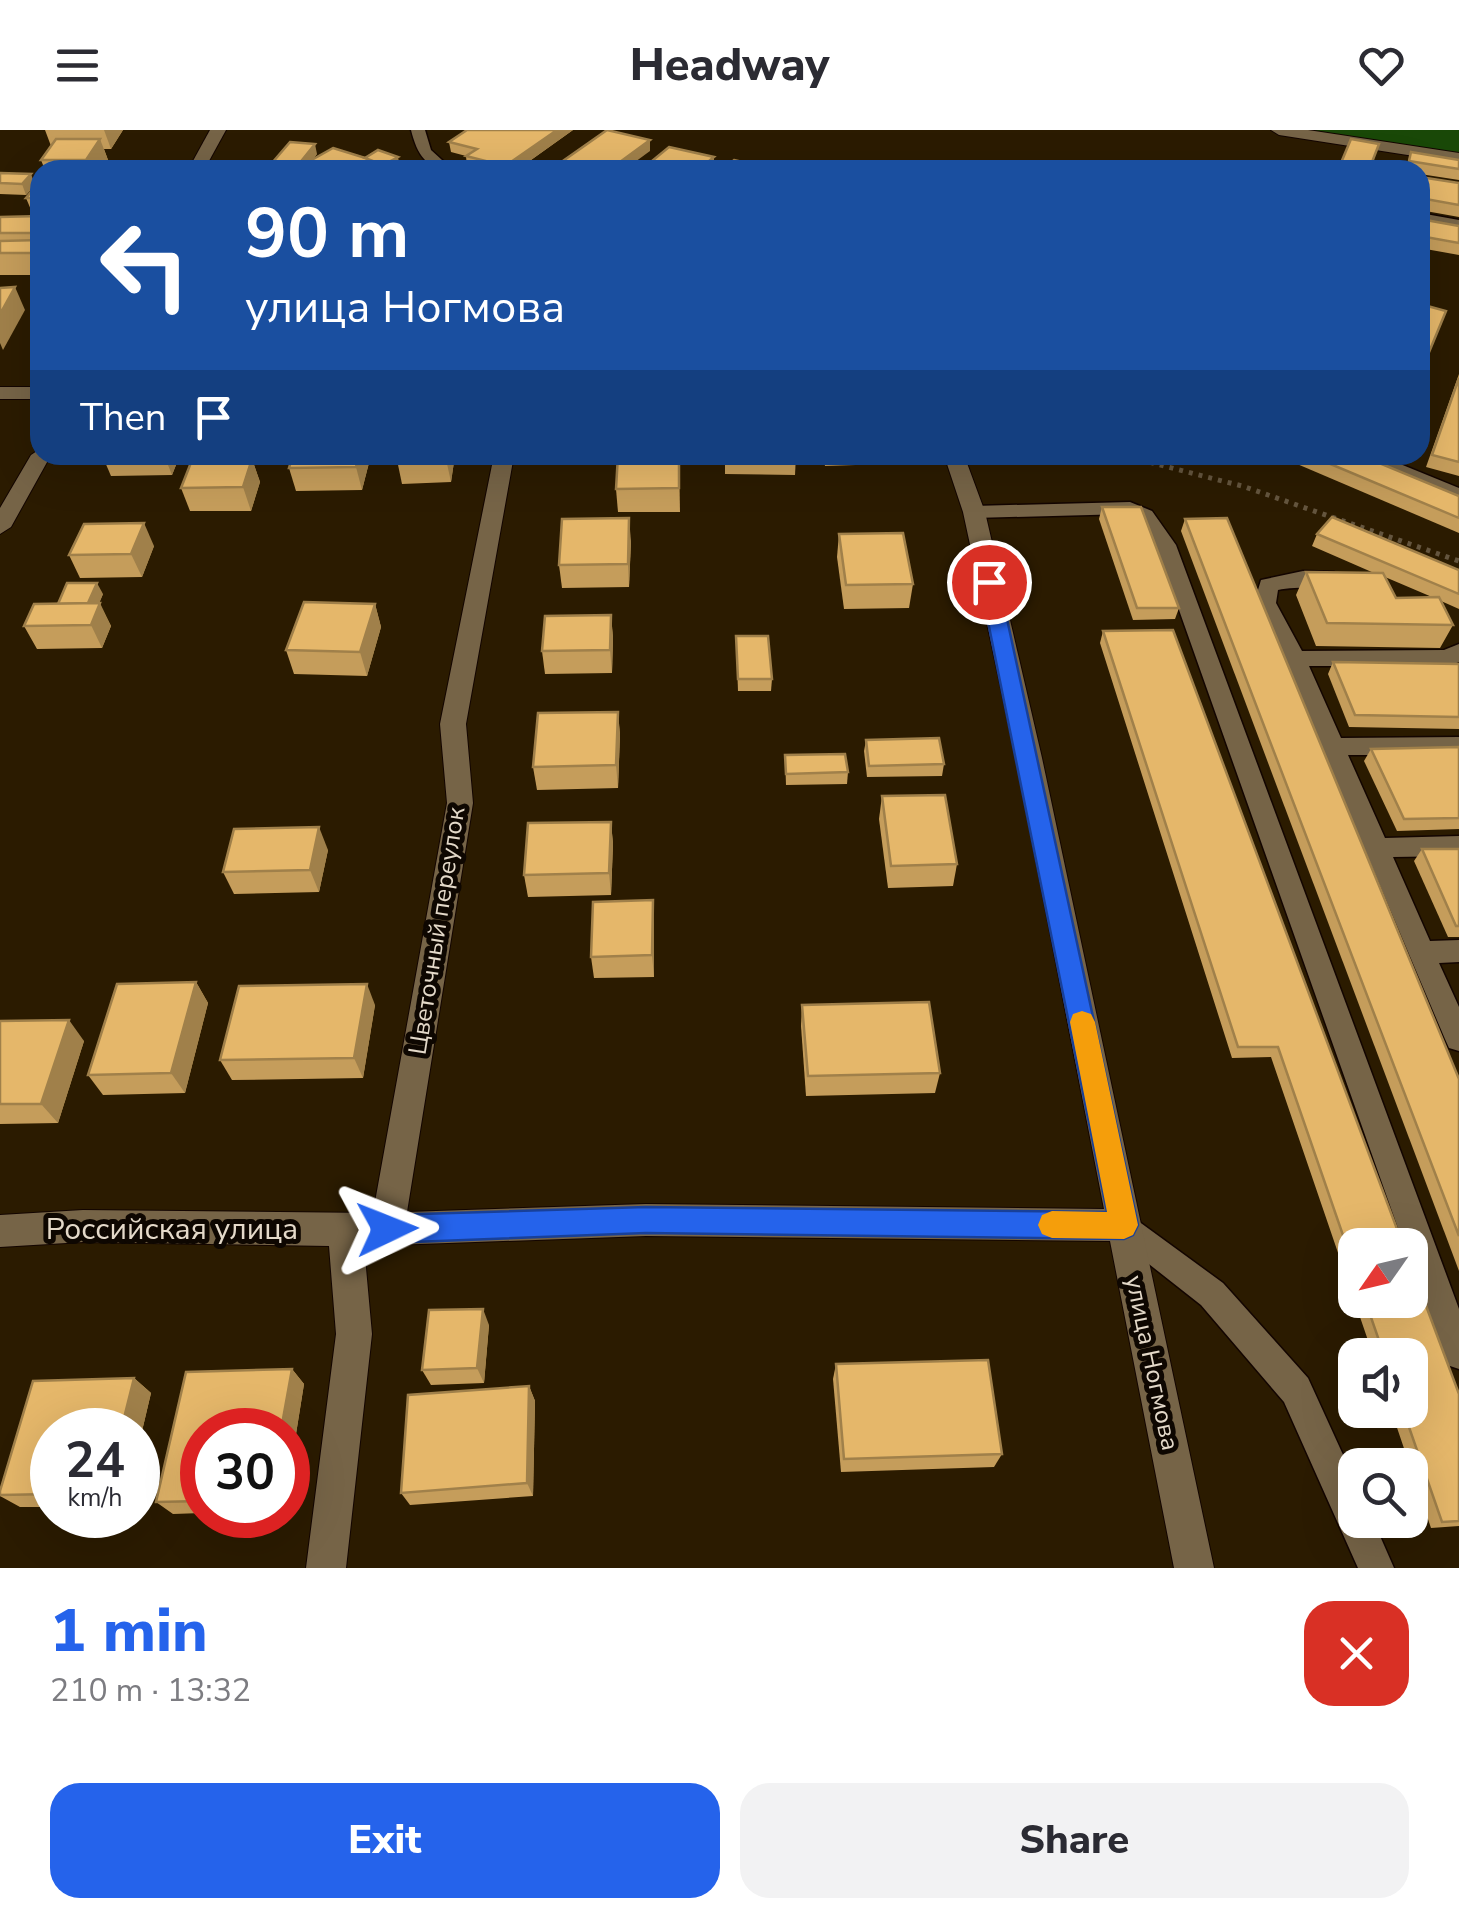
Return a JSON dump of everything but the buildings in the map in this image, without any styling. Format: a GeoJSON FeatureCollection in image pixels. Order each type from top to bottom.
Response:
{"type":"FeatureCollection","features":[{"type":"Feature","properties":{"kind":"street"},"geometry":{"type":"LineString","coordinates":[[202,160],[218,130]]}},
{"type":"Feature","properties":{"kind":"street"},"geometry":{"type":"LineString","coordinates":[[1279,130],[1459,158]]}},
{"type":"Feature","properties":{"kind":"street"},"geometry":{"type":"LineString","coordinates":[[0,394],[30,393]]}},
{"type":"Feature","properties":{"kind":"street"},"geometry":{"type":"LineString","coordinates":[[0,527],[35,465]]}},
{"type":"Feature","properties":{"kind":"street","name":"Цветочный переулок"},"geometry":{"type":"LineString","coordinates":[[387,1229],[460,803],[453,724],[502,465]]}},
{"type":"Feature","properties":{"kind":"street","name":"улица Ногмова"},"geometry":{"type":"LineString","coordinates":[[958,465],[974,512],[1029,758],[1194,1568]]}},
{"type":"Feature","properties":{"kind":"street","name":"Российская улица"},"geometry":{"type":"LineString","coordinates":[[0,1231],[83,1226],[345,1230],[646,1220],[1124,1225]]}},
{"type":"Feature","properties":{"kind":"street"},"geometry":{"type":"LineString","coordinates":[[326,1568],[354,1334],[345,1230]]}},
{"type":"Feature","properties":{"kind":"lane"},"geometry":{"type":"LineString","coordinates":[[418,130],[424,152],[434,160]]}},
{"type":"Feature","properties":{"kind":"lane"},"geometry":{"type":"LineString","coordinates":[[1430,220],[1459,225]]}},
{"type":"Feature","properties":{"kind":"lane"},"geometry":{"type":"LineString","coordinates":[[1386,465],[1459,495]]}},
{"type":"Feature","properties":{"kind":"lane"},"geometry":{"type":"LineString","coordinates":[[974,512],[1130,508],[1145,515],[1166,545],[1459,1353]]}},
{"type":"Feature","properties":{"kind":"lane"},"geometry":{"type":"LineString","coordinates":[[1360,580],[1303,578],[1268,585],[1265,603],[1295,659],[1379,848],[1459,1040]]}},
{"type":"Feature","properties":{"kind":"lane"},"geometry":{"type":"LineString","coordinates":[[1295,659],[1449,658],[1459,651]]}},
{"type":"Feature","properties":{"kind":"lane"},"geometry":{"type":"LineString","coordinates":[[1332,747],[1459,746]]}},
{"type":"Feature","properties":{"kind":"lane"},"geometry":{"type":"LineString","coordinates":[[1379,848],[1459,846]]}},
{"type":"Feature","properties":{"kind":"lane"},"geometry":{"type":"LineString","coordinates":[[1423,952],[1459,951]]}},
{"type":"Feature","properties":{"kind":"lane"},"geometry":{"type":"LineString","coordinates":[[1124,1225],[1212,1294],[1296,1390],[1376,1568]]}},
{"type":"Feature","properties":{"kind":"path"},"geometry":{"type":"LineString","coordinates":[[1160,465],[1242,486],[1459,562]]}},
{"type":"Feature","properties":{"kind":"green space"},"geometry":{"type":"Polygon","coordinates":[[[1279,130],[1459,130],[1459,158],[1279,130]]]}},
{"type":"Feature","properties":{"kind":"slow traffic"},"geometry":{"type":"LineString","coordinates":[[1052,1225],[1124,1225],[1082,1022]]}},
{"type":"Feature","properties":{"kind":"route"},"geometry":{"type":"LineString","coordinates":[[387,1229],[646,1220],[1124,1225],[989,582]]}}]}
